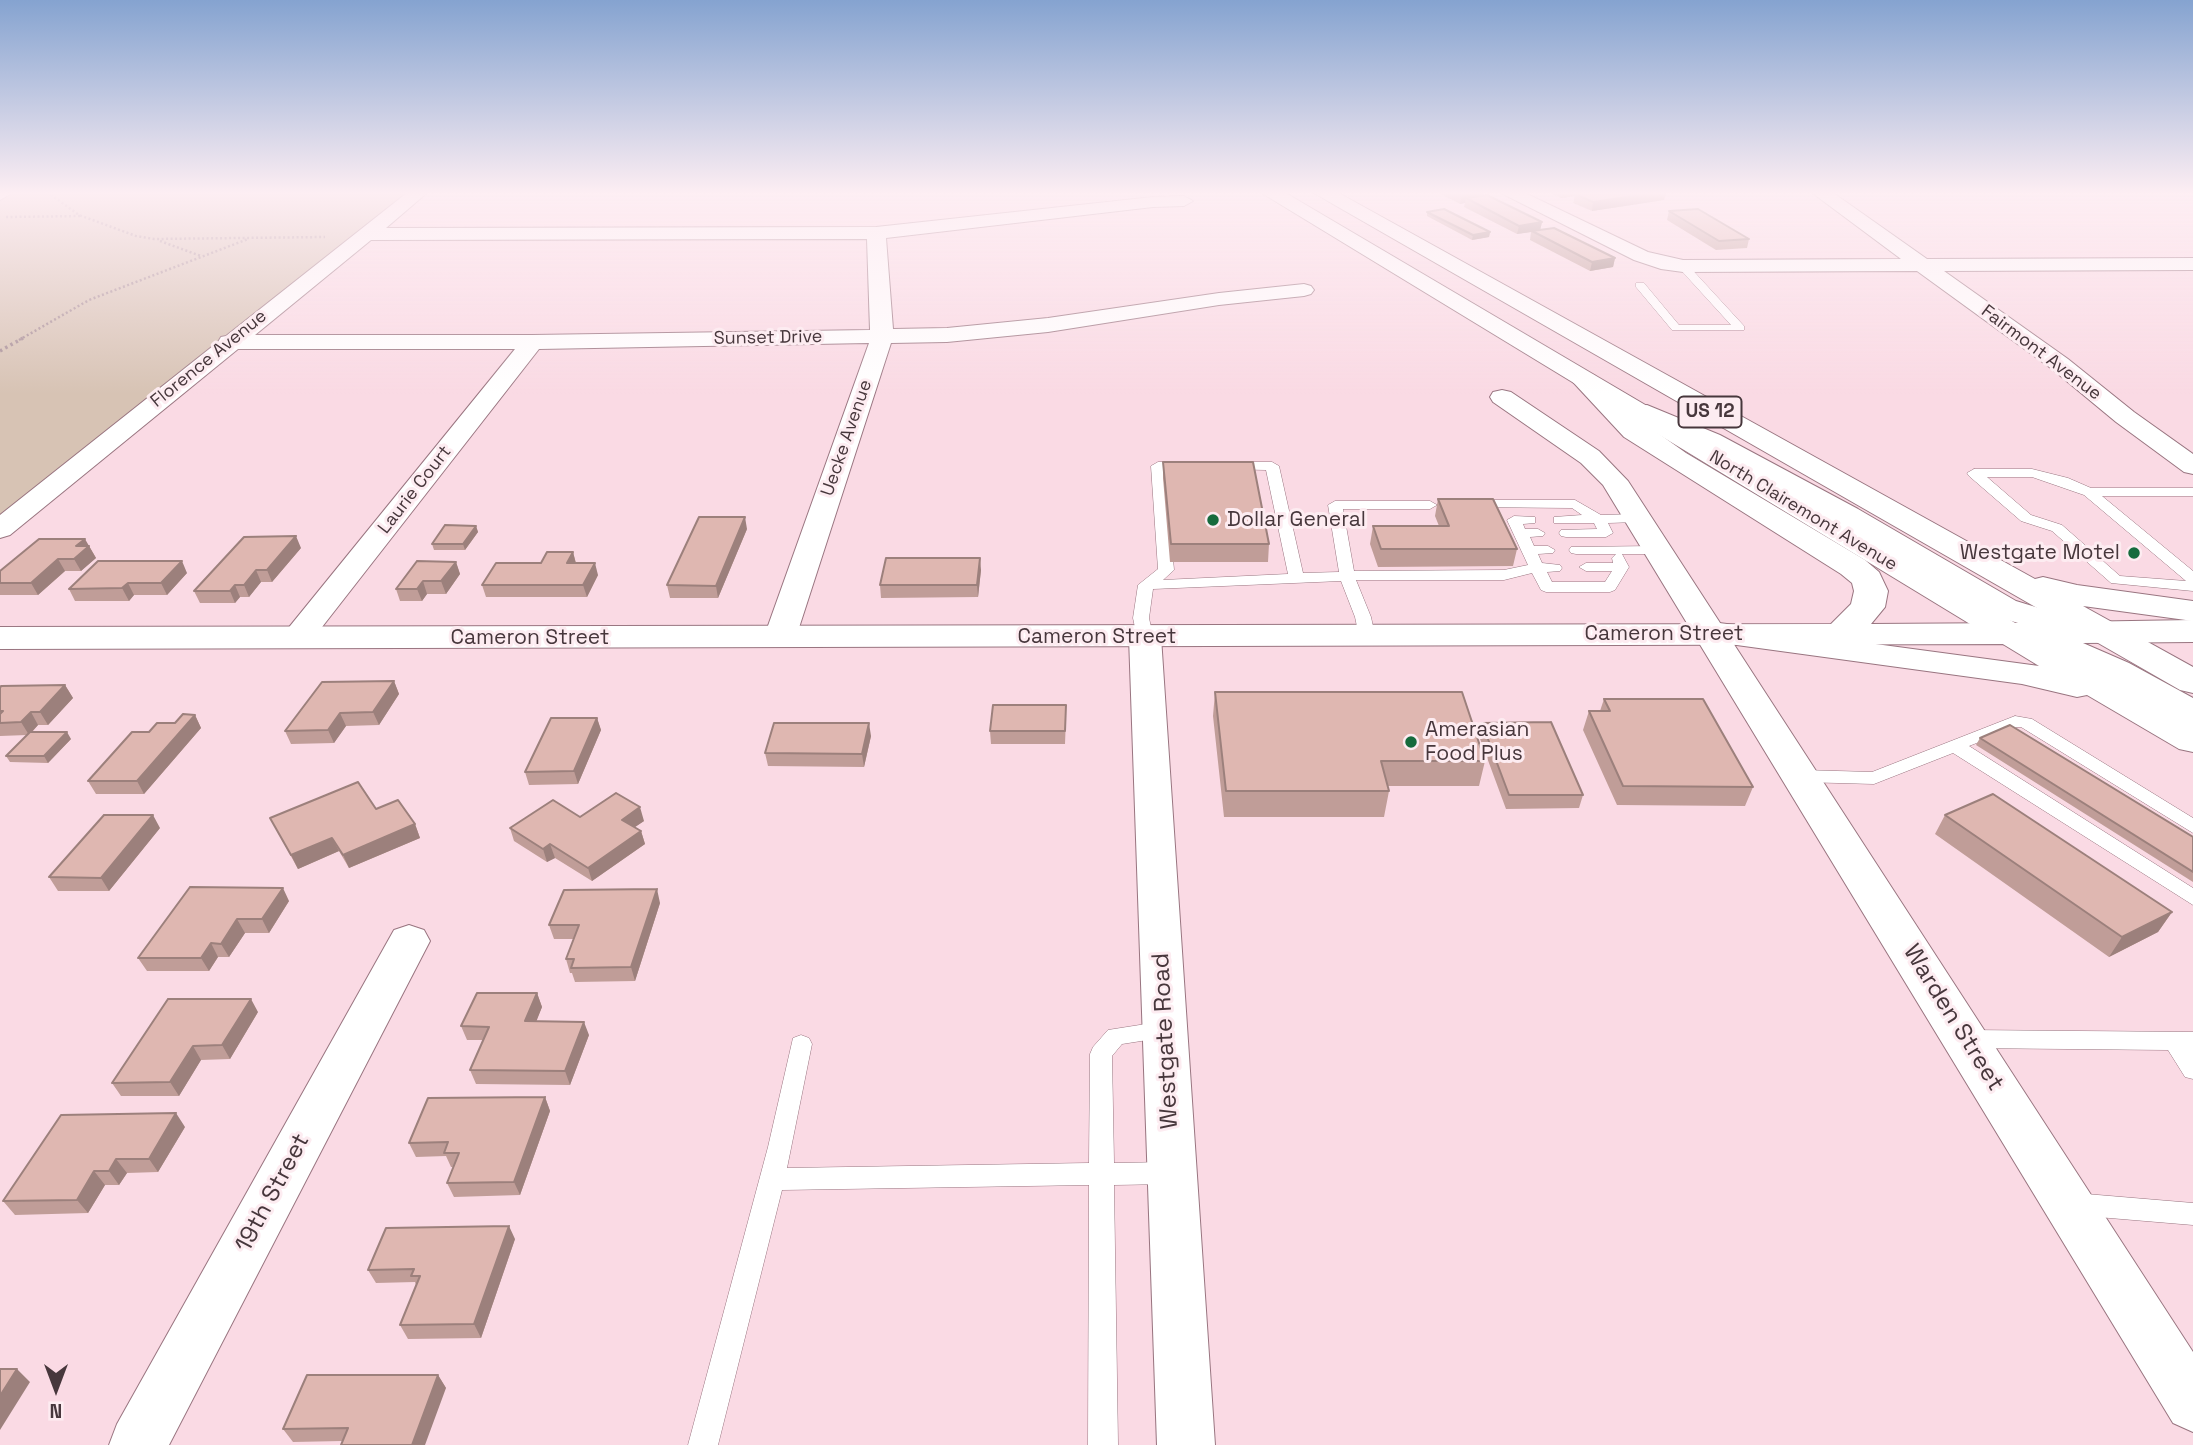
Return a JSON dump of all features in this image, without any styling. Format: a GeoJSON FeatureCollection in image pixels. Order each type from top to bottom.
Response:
{"type":"FeatureCollection","features":[{"type":"Feature","properties":{"kind":"main road","name":"North Clairemont Avenue"},"geometry":{"type":"LineString","coordinates":[[1382,259],[2010,634],[2193,740]]}},
{"type":"Feature","properties":{"kind":"main road","name":"North Clairemont Avenue"},"geometry":{"type":"LineString","coordinates":[[1441,259],[2193,682]]}},
{"type":"Feature","properties":{"kind":"main road"},"geometry":{"type":"LineString","coordinates":[[1585,381],[1634,431],[1675,459],[1853,567],[1867,579],[1871,591],[1868,607],[1841,634]]}},
{"type":"Feature","properties":{"kind":"main road"},"geometry":{"type":"LineString","coordinates":[[1613,398],[1710,441],[1847,516],[2004,608],[2059,625],[2098,631]]}},
{"type":"Feature","properties":{"kind":"main road"},"geometry":{"type":"LineString","coordinates":[[1994,572],[2064,593],[2193,611]]}},
{"type":"Feature","properties":{"kind":"main road","name":"Cameron Street"},"geometry":{"type":"LineString","coordinates":[[0,638],[1145,637],[2193,631]]}},
{"type":"Feature","properties":{"kind":"main road"},"geometry":{"type":"LineString","coordinates":[[1712,633],[2022,673],[2122,699]]}},
{"type":"Feature","properties":{"kind":"main road"},"geometry":{"type":"LineString","coordinates":[[2010,634],[2052,643],[2081,655],[2193,714]]}},
{"type":"Feature","properties":{"kind":"street","name":"Florence Avenue"},"geometry":{"type":"LineString","coordinates":[[0,529],[335,259]]}},
{"type":"Feature","properties":{"kind":"street","name":"Uecke Avenue"},"geometry":{"type":"LineString","coordinates":[[780,637],[882,337],[878,259]]}},
{"type":"Feature","properties":{"kind":"street"},"geometry":{"type":"LineString","coordinates":[[1651,259],[1683,266],[2193,264]]}},
{"type":"Feature","properties":{"kind":"street","name":"Fairmont Avenue"},"geometry":{"type":"LineString","coordinates":[[1915,259],[2060,364],[2125,417],[2193,466]]}},
{"type":"Feature","properties":{"kind":"street","name":"Sunset Drive"},"geometry":{"type":"LineString","coordinates":[[229,342],[532,342],[947,335],[1048,325],[1219,299],[1304,290]]}},
{"type":"Feature","properties":{"kind":"street","name":"Laurie Court"},"geometry":{"type":"LineString","coordinates":[[297,638],[532,342]]}},
{"type":"Feature","properties":{"kind":"street","name":"Warden Street"},"geometry":{"type":"LineString","coordinates":[[1502,397],[1590,457],[1614,481],[1802,776],[2193,1403]]}},
{"type":"Feature","properties":{"kind":"street","name":"Westgate Road"},"geometry":{"type":"LineString","coordinates":[[1145,637],[1186,1445]]}},
{"type":"Feature","properties":{"kind":"street","name":"19th Street"},"geometry":{"type":"LineString","coordinates":[[138,1445],[409,941]]}},
{"type":"Feature","properties":{"kind":"lane"},"geometry":{"type":"LineString","coordinates":[[1640,285],[1676,328],[1740,328],[1683,266]]}},
{"type":"Feature","properties":{"kind":"lane"},"geometry":{"type":"LineString","coordinates":[[1145,637],[1141,618],[1146,585],[1166,570],[1158,466],[1196,466]]}},
{"type":"Feature","properties":{"kind":"lane"},"geometry":{"type":"LineString","coordinates":[[1221,466],[1272,466],[1296,578]]}},
{"type":"Feature","properties":{"kind":"lane"},"geometry":{"type":"LineString","coordinates":[[2193,579],[2187,568],[2089,492],[2063,481],[2032,473],[1974,473],[2026,518],[2057,528],[2116,580],[2193,586]]}},
{"type":"Feature","properties":{"kind":"lane"},"geometry":{"type":"LineString","coordinates":[[2089,492],[2193,492]]}},
{"type":"Feature","properties":{"kind":"lane"},"geometry":{"type":"LineString","coordinates":[[1461,504],[1507,504],[1575,504],[1602,526],[1617,551],[1622,567],[1611,587],[1546,587],[1529,550],[1525,526],[1507,504]]}},
{"type":"Feature","properties":{"kind":"lane"},"geometry":{"type":"LineString","coordinates":[[1367,636],[1363,617],[1347,576],[1335,505],[1430,505]]}},
{"type":"Feature","properties":{"kind":"lane"},"geometry":{"type":"LineString","coordinates":[[1563,526],[1602,526],[1637,518]]}},
{"type":"Feature","properties":{"kind":"lane"},"geometry":{"type":"LineString","coordinates":[[1529,550],[1548,551]]}},
{"type":"Feature","properties":{"kind":"lane"},"geometry":{"type":"LineString","coordinates":[[1576,551],[1656,550]]}},
{"type":"Feature","properties":{"kind":"lane"},"geometry":{"type":"LineString","coordinates":[[1146,585],[1347,576],[1504,575],[1536,567],[1555,568]]}},
{"type":"Feature","properties":{"kind":"lane"},"geometry":{"type":"LineString","coordinates":[[1586,567],[1622,567]]}},
{"type":"Feature","properties":{"kind":"lane"},"geometry":{"type":"LineString","coordinates":[[1802,776],[1874,778],[2015,721],[2026,723],[2193,827]]}},
{"type":"Feature","properties":{"kind":"lane"},"geometry":{"type":"LineString","coordinates":[[1954,745],[2193,898]]}},
{"type":"Feature","properties":{"kind":"lane"},"geometry":{"type":"LineString","coordinates":[[1103,1445],[1101,1054],[1116,1036],[1165,1030]]}},
{"type":"Feature","properties":{"kind":"lane"},"geometry":{"type":"LineString","coordinates":[[1966,1039],[2183,1041],[2193,1070]]}},
{"type":"Feature","properties":{"kind":"lane"},"geometry":{"type":"LineString","coordinates":[[703,1445],[771,1178],[801,1044]]}},
{"type":"Feature","properties":{"kind":"lane"},"geometry":{"type":"LineString","coordinates":[[771,1178],[1172,1173]]}},
{"type":"Feature","properties":{"kind":"lane"},"geometry":{"type":"LineString","coordinates":[[2068,1203],[2193,1214]]}},
{"type":"Feature","properties":{"kind":"path"},"geometry":{"type":"LineString","coordinates":[[0,351],[89,300],[193,259]]}},
{"type":"Feature","properties":{"kind":"shaded area"},"geometry":{"type":"Polygon","coordinates":[[[0,259],[324,259],[0,515],[0,259]]]}},
{"type":"Feature","properties":{"kind":"building","name":"Dollar General"},"geometry":{"type":"Polygon","coordinates":[[[1163,462],[1253,462],[1269,544],[1171,544],[1163,462]]]}},
{"type":"Feature","properties":{"kind":"building"},"geometry":{"type":"Polygon","coordinates":[[[1438,499],[1493,499],[1517,549],[1381,549],[1373,526],[1449,526],[1438,499]]]}},
{"type":"Feature","properties":{"kind":"building"},"geometry":{"type":"Polygon","coordinates":[[[699,517],[745,517],[716,586],[667,585],[699,517]]]}},
{"type":"Feature","properties":{"kind":"building"},"geometry":{"type":"Polygon","coordinates":[[[445,525],[476,526],[463,544],[432,544],[445,525]]]}},
{"type":"Feature","properties":{"kind":"building"},"geometry":{"type":"Polygon","coordinates":[[[296,536],[267,570],[256,570],[244,585],[235,585],[230,591],[194,591],[244,537],[296,536]]]}},
{"type":"Feature","properties":{"kind":"building"},"geometry":{"type":"Polygon","coordinates":[[[39,539],[85,539],[76,546],[89,546],[74,559],[58,559],[31,583],[0,583],[0,571],[39,539]]]}},
{"type":"Feature","properties":{"kind":"building"},"geometry":{"type":"Polygon","coordinates":[[[547,552],[573,552],[567,563],[595,563],[583,585],[482,585],[496,563],[541,563],[547,552]]]}},
{"type":"Feature","properties":{"kind":"building"},"geometry":{"type":"Polygon","coordinates":[[[886,558],[980,558],[977,585],[880,585],[886,558]]]}},
{"type":"Feature","properties":{"kind":"building"},"geometry":{"type":"Polygon","coordinates":[[[98,561],[182,561],[161,583],[128,583],[122,588],[69,589],[98,561]]]}},
{"type":"Feature","properties":{"kind":"building"},"geometry":{"type":"Polygon","coordinates":[[[417,561],[456,562],[441,581],[423,581],[417,589],[396,589],[417,561]]]}},
{"type":"Feature","properties":{"kind":"building"},"geometry":{"type":"Polygon","coordinates":[[[394,681],[373,712],[340,713],[328,730],[285,731],[322,682],[394,681]]]}},
{"type":"Feature","properties":{"kind":"building"},"geometry":{"type":"Polygon","coordinates":[[[65,685],[40,712],[31,712],[21,722],[0,723],[0,714],[3,711],[0,711],[1,686],[65,685]]]}},
{"type":"Feature","properties":{"kind":"building"},"geometry":{"type":"Polygon","coordinates":[[[1215,692],[1462,692],[1485,761],[1381,761],[1389,791],[1226,791],[1215,692]]]}},
{"type":"Feature","properties":{"kind":"building"},"geometry":{"type":"Polygon","coordinates":[[[1604,699],[1703,699],[1753,787],[1623,786],[1589,711],[1610,711],[1604,699]]]}},
{"type":"Feature","properties":{"kind":"building"},"geometry":{"type":"Polygon","coordinates":[[[993,705],[1066,705],[1065,731],[990,731],[993,705]]]}},
{"type":"Feature","properties":{"kind":"building"},"geometry":{"type":"Polygon","coordinates":[[[183,714],[195,715],[137,781],[88,781],[132,732],[149,732],[157,723],[175,723],[183,714]]]}},
{"type":"Feature","properties":{"kind":"building"},"geometry":{"type":"Polygon","coordinates":[[[551,718],[597,718],[574,771],[525,772],[551,718]]]}},
{"type":"Feature","properties":{"kind":"building"},"geometry":{"type":"Polygon","coordinates":[[[1551,722],[1583,795],[1509,795],[1482,723],[1551,722]]]}},
{"type":"Feature","properties":{"kind":"building"},"geometry":{"type":"Polygon","coordinates":[[[774,723],[869,723],[862,754],[765,753],[774,723]]]}},
{"type":"Feature","properties":{"kind":"building"},"geometry":{"type":"Polygon","coordinates":[[[2010,725],[2193,837],[2193,872],[1980,738],[2010,725]]]}},
{"type":"Feature","properties":{"kind":"building"},"geometry":{"type":"Polygon","coordinates":[[[30,732],[67,732],[44,756],[6,756],[30,732]]]}},
{"type":"Feature","properties":{"kind":"building"},"geometry":{"type":"Polygon","coordinates":[[[358,782],[376,809],[398,800],[415,824],[343,855],[332,838],[291,855],[270,818],[358,782]]]}},
{"type":"Feature","properties":{"kind":"building"},"geometry":{"type":"Polygon","coordinates":[[[616,793],[640,807],[622,820],[641,831],[588,868],[550,844],[543,849],[510,828],[553,800],[580,817],[616,793]]]}},
{"type":"Feature","properties":{"kind":"building"},"geometry":{"type":"Polygon","coordinates":[[[1993,794],[2172,912],[2122,937],[1945,815],[1993,794]]]}},
{"type":"Feature","properties":{"kind":"building"},"geometry":{"type":"Polygon","coordinates":[[[104,815],[153,815],[101,878],[49,877],[104,815]]]}},
{"type":"Feature","properties":{"kind":"building"},"geometry":{"type":"Polygon","coordinates":[[[190,887],[283,888],[262,919],[237,919],[221,944],[211,943],[201,958],[138,958],[190,887]]]}},
{"type":"Feature","properties":{"kind":"building"},"geometry":{"type":"Polygon","coordinates":[[[657,889],[631,967],[571,968],[574,959],[566,959],[579,925],[549,925],[564,890],[657,889]]]}},
{"type":"Feature","properties":{"kind":"building"},"geometry":{"type":"Polygon","coordinates":[[[477,993],[537,993],[525,1021],[584,1022],[565,1071],[470,1070],[489,1027],[461,1026],[477,993]]]}},
{"type":"Feature","properties":{"kind":"building"},"geometry":{"type":"Polygon","coordinates":[[[168,999],[251,999],[222,1045],[193,1046],[170,1082],[112,1083],[168,999]]]}},
{"type":"Feature","properties":{"kind":"building"},"geometry":{"type":"Polygon","coordinates":[[[545,1097],[514,1182],[447,1183],[459,1153],[444,1153],[448,1142],[409,1143],[428,1098],[545,1097]]]}},
{"type":"Feature","properties":{"kind":"building"},"geometry":{"type":"Polygon","coordinates":[[[176,1113],[149,1159],[116,1159],[109,1171],[94,1171],[77,1200],[3,1201],[61,1115],[176,1113]]]}},
{"type":"Feature","properties":{"kind":"building"},"geometry":{"type":"Polygon","coordinates":[[[509,1226],[474,1324],[400,1325],[420,1276],[411,1276],[414,1269],[368,1270],[386,1228],[509,1226]]]}},
{"type":"Feature","properties":{"kind":"building"},"geometry":{"type":"Polygon","coordinates":[[[0,1369],[17,1369],[0,1396],[0,1369]]]}},
{"type":"Feature","properties":{"kind":"building"},"geometry":{"type":"Polygon","coordinates":[[[307,1375],[438,1375],[412,1445],[341,1445],[348,1428],[283,1429],[307,1375]]]}},
{"type":"Feature","properties":{"kind":"place","name":"Dollar General"},"geometry":{"type":"Point","coordinates":[1213,520]}},
{"type":"Feature","properties":{"kind":"place","name":"Westgate Motel"},"geometry":{"type":"Point","coordinates":[2134,553]}},
{"type":"Feature","properties":{"kind":"place","name":"Amerasian Food Plus"},"geometry":{"type":"Point","coordinates":[1411,742]}}]}
